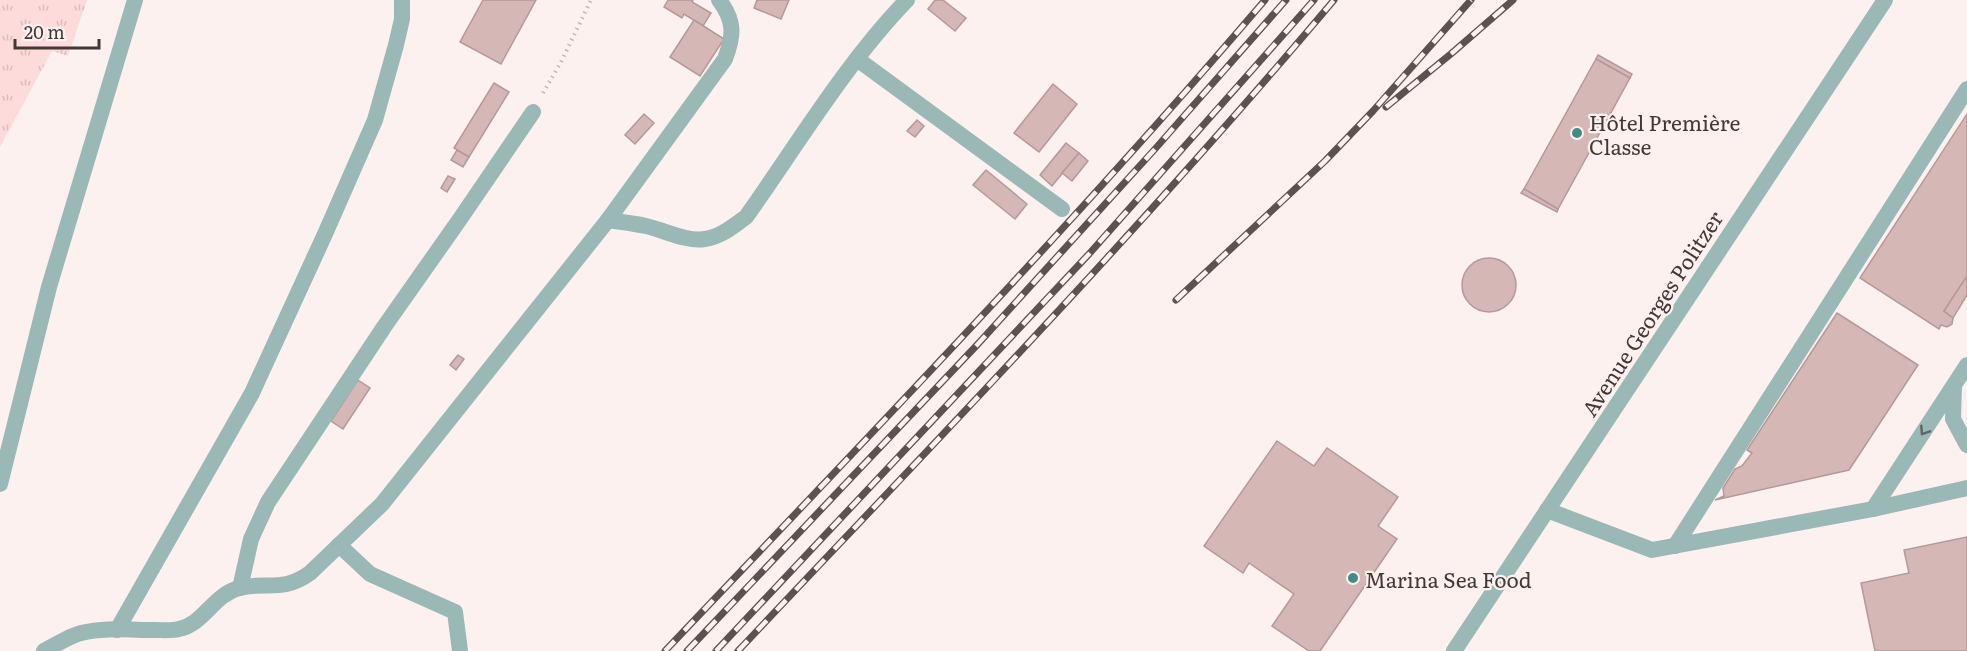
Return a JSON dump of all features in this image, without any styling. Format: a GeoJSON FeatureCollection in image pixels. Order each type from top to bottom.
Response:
{"type":"FeatureCollection","features":[{"type":"Feature","properties":{"kind":"street"},"geometry":{"type":"LineString","coordinates":[[0,484],[49,287],[135,0]]}},
{"type":"Feature","properties":{"kind":"street"},"geometry":{"type":"LineString","coordinates":[[117,630],[252,393],[326,234],[375,120],[402,19],[402,0]]}},
{"type":"Feature","properties":{"kind":"street"},"geometry":{"type":"LineString","coordinates":[[44,651],[78,633],[98,630],[177,629],[191,625],[226,593],[240,588],[286,585],[298,581],[310,573],[382,504],[608,220],[725,59],[732,41],[731,22],[719,0]]}},
{"type":"Feature","properties":{"kind":"street"},"geometry":{"type":"LineString","coordinates":[[608,220],[646,226],[691,239],[705,239],[719,236],[746,217],[857,59],[907,0]]}},
{"type":"Feature","properties":{"kind":"street","name":"Avenue Georges Politzer"},"geometry":{"type":"LineString","coordinates":[[1454,651],[1885,0]]}},
{"type":"Feature","properties":{"kind":"street"},"geometry":{"type":"LineString","coordinates":[[857,59],[1062,209]]}},
{"type":"Feature","properties":{"kind":"street"},"geometry":{"type":"LineString","coordinates":[[1675,546],[1967,89]]}},
{"type":"Feature","properties":{"kind":"street"},"geometry":{"type":"LineString","coordinates":[[240,588],[251,539],[268,502],[384,327],[533,112]]}},
{"type":"Feature","properties":{"kind":"street"},"geometry":{"type":"LineString","coordinates":[[1873,509],[1967,365]]}},
{"type":"Feature","properties":{"kind":"street"},"geometry":{"type":"LineString","coordinates":[[1954,385],[1953,419],[1967,445]]}},
{"type":"Feature","properties":{"kind":"street"},"geometry":{"type":"LineString","coordinates":[[1547,510],[1652,550],[1873,509],[1967,488]]}},
{"type":"Feature","properties":{"kind":"street"},"geometry":{"type":"LineString","coordinates":[[339,545],[370,574],[455,612],[460,651]]}},
{"type":"Feature","properties":{"kind":"path"},"geometry":{"type":"LineString","coordinates":[[533,112],[561,62],[591,0]]}},
{"type":"Feature","properties":{"kind":"green space"},"geometry":{"type":"Polygon","coordinates":[[[0,0],[87,0],[68,56],[52,51],[0,147],[0,0]]]}},
{"type":"Feature","properties":{"kind":"building"},"geometry":{"type":"Polygon","coordinates":[[[483,0],[536,0],[501,64],[460,42],[483,0]]]}},
{"type":"Feature","properties":{"kind":"building"},"geometry":{"type":"Polygon","coordinates":[[[668,0],[693,0],[692,2],[711,13],[703,26],[684,14],[682,18],[664,7],[668,0]]]}},
{"type":"Feature","properties":{"kind":"building"},"geometry":{"type":"Polygon","coordinates":[[[757,0],[789,0],[781,19],[754,8],[757,0]]]}},
{"type":"Feature","properties":{"kind":"building"},"geometry":{"type":"Polygon","coordinates":[[[935,0],[943,0],[966,18],[955,31],[928,9],[935,0]]]}},
{"type":"Feature","properties":{"kind":"building"},"geometry":{"type":"Polygon","coordinates":[[[694,20],[724,39],[700,76],[670,57],[694,20]]]}},
{"type":"Feature","properties":{"kind":"building"},"geometry":{"type":"Polygon","coordinates":[[[1598,55],[1632,74],[1630,78],[1596,59],[1598,55]]]}},
{"type":"Feature","properties":{"kind":"building","name":"Hôtel Première Classe"},"geometry":{"type":"Polygon","coordinates":[[[1596,59],[1630,78],[1558,209],[1524,189],[1596,59]]]}},
{"type":"Feature","properties":{"kind":"building"},"geometry":{"type":"Polygon","coordinates":[[[494,83],[509,92],[469,157],[454,148],[494,83]]]}},
{"type":"Feature","properties":{"kind":"building"},"geometry":{"type":"Polygon","coordinates":[[[1053,84],[1077,104],[1039,152],[1014,133],[1053,84]]]}},
{"type":"Feature","properties":{"kind":"building"},"geometry":{"type":"Polygon","coordinates":[[[644,114],[654,123],[635,144],[625,135],[644,114]]]}},
{"type":"Feature","properties":{"kind":"building"},"geometry":{"type":"Polygon","coordinates":[[[1967,114],[1967,276],[1944,311],[1953,318],[1952,324],[1947,327],[1941,325],[1939,329],[1860,278],[1967,114]]]}},
{"type":"Feature","properties":{"kind":"building"},"geometry":{"type":"Polygon","coordinates":[[[917,120],[924,126],[915,137],[907,131],[917,120]]]}},
{"type":"Feature","properties":{"kind":"building"},"geometry":{"type":"Polygon","coordinates":[[[1066,143],[1079,153],[1052,186],[1040,175],[1066,143]]]}},
{"type":"Feature","properties":{"kind":"building"},"geometry":{"type":"Polygon","coordinates":[[[457,150],[469,157],[463,167],[451,160],[457,150]]]}},
{"type":"Feature","properties":{"kind":"building"},"geometry":{"type":"Polygon","coordinates":[[[1079,153],[1088,161],[1072,181],[1062,173],[1079,153]]]}},
{"type":"Feature","properties":{"kind":"building"},"geometry":{"type":"Polygon","coordinates":[[[986,170],[1027,204],[1015,219],[973,185],[986,170]]]}},
{"type":"Feature","properties":{"kind":"building"},"geometry":{"type":"Polygon","coordinates":[[[448,176],[455,179],[447,192],[441,188],[448,176]]]}},
{"type":"Feature","properties":{"kind":"building"},"geometry":{"type":"Polygon","coordinates":[[[1524,189],[1558,209],[1557,212],[1521,193],[1524,189]]]}},
{"type":"Feature","properties":{"kind":"building"},"geometry":{"type":"Polygon","coordinates":[[[1489,258],[1499,260],[1508,266],[1514,275],[1516,285],[1514,295],[1508,304],[1499,310],[1489,312],[1479,310],[1470,304],[1464,295],[1462,285],[1464,275],[1470,266],[1479,260],[1489,258]]]}},
{"type":"Feature","properties":{"kind":"building"},"geometry":{"type":"Polygon","coordinates":[[[1967,276],[1967,295],[1953,318],[1944,311],[1967,276]]]}},
{"type":"Feature","properties":{"kind":"building"},"geometry":{"type":"Polygon","coordinates":[[[1837,313],[1918,365],[1849,470],[1715,500],[1724,496],[1723,488],[1735,469],[1742,466],[1752,453],[1747,450],[1837,313]]]}},
{"type":"Feature","properties":{"kind":"building"},"geometry":{"type":"Polygon","coordinates":[[[458,355],[464,359],[456,370],[450,365],[458,355]]]}},
{"type":"Feature","properties":{"kind":"building"},"geometry":{"type":"Polygon","coordinates":[[[358,380],[370,388],[343,429],[331,421],[358,380]]]}},
{"type":"Feature","properties":{"kind":"building"},"geometry":{"type":"Polygon","coordinates":[[[1277,441],[1314,466],[1327,448],[1398,497],[1378,526],[1397,539],[1320,651],[1309,651],[1272,626],[1294,594],[1249,563],[1243,573],[1204,546],[1277,441]]]}},
{"type":"Feature","properties":{"kind":"building"},"geometry":{"type":"Polygon","coordinates":[[[1967,537],[1967,651],[1875,651],[1861,583],[1909,573],[1904,550],[1967,537]]]}},
{"type":"Feature","properties":{"kind":"railway"},"geometry":{"type":"LineString","coordinates":[[665,651],[1119,167],[1265,0]]}},
{"type":"Feature","properties":{"kind":"railway"},"geometry":{"type":"LineString","coordinates":[[687,651],[977,345],[1155,149],[1286,0]]}},
{"type":"Feature","properties":{"kind":"railway"},"geometry":{"type":"LineString","coordinates":[[716,651],[1089,254],[1314,0]]}},
{"type":"Feature","properties":{"kind":"railway"},"geometry":{"type":"LineString","coordinates":[[738,651],[1116,248],[1190,167],[1334,0]]}},
{"type":"Feature","properties":{"kind":"railway"},"geometry":{"type":"LineString","coordinates":[[1176,300],[1325,161],[1373,111],[1471,0]]}},
{"type":"Feature","properties":{"kind":"railway"},"geometry":{"type":"LineString","coordinates":[[1386,107],[1513,0]]}},
{"type":"Feature","properties":{"kind":"place","name":"Hôtel Première Classe"},"geometry":{"type":"Point","coordinates":[1577,133]}},
{"type":"Feature","properties":{"kind":"place","name":"Marina Sea Food"},"geometry":{"type":"Point","coordinates":[1353,578]}}]}
